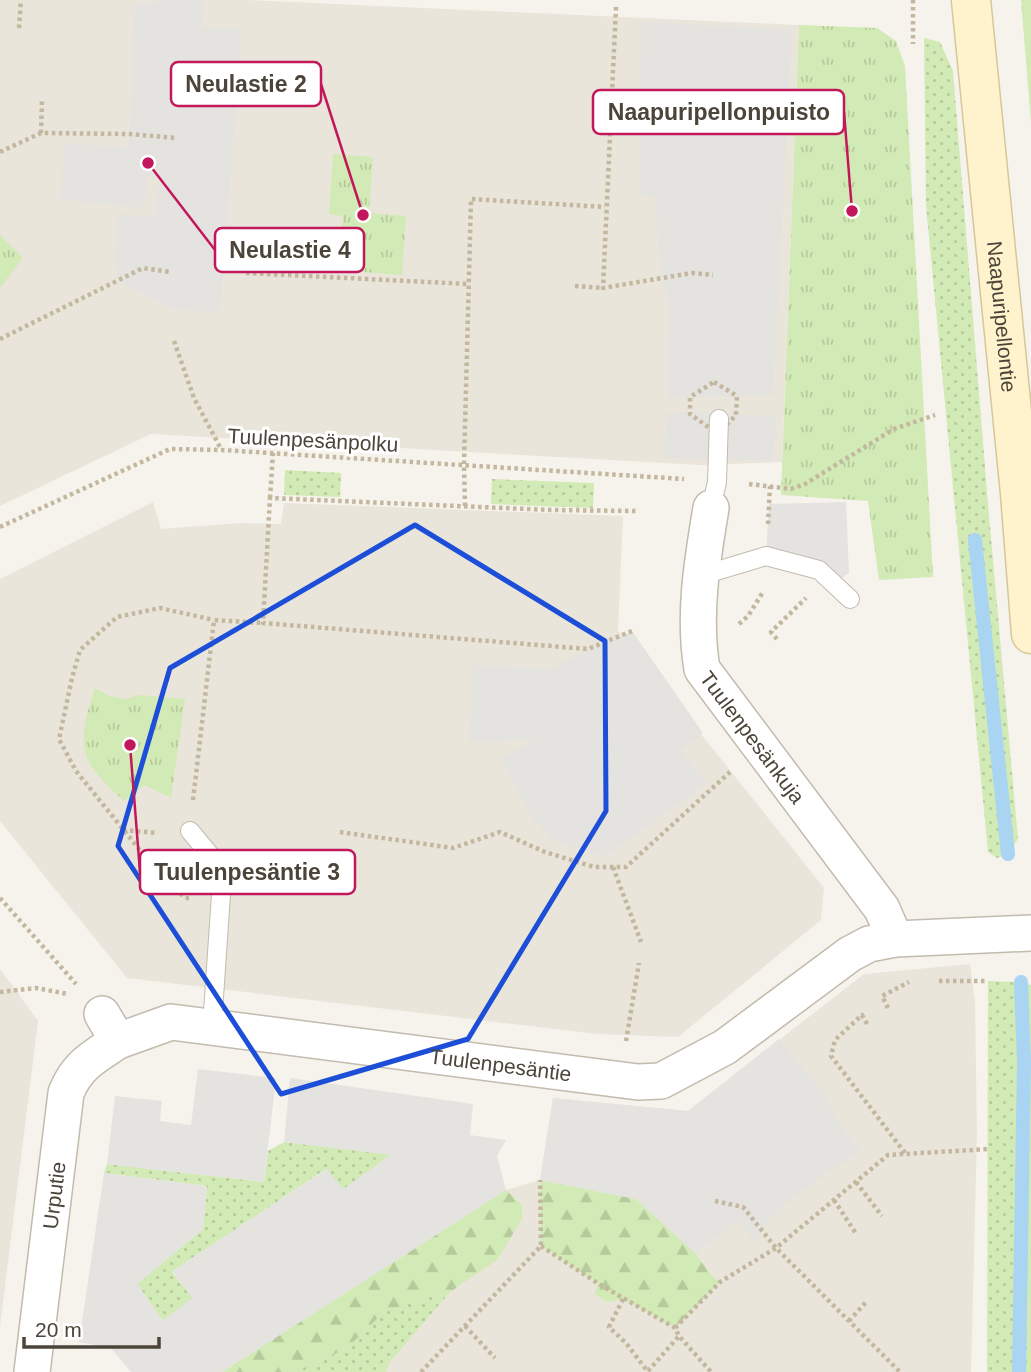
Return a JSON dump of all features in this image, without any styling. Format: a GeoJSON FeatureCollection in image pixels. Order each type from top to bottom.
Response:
{"type":"FeatureCollection","features":[{"type":"Feature","properties":{"kind":"street","name":"Naapuripellontie"},"geometry":{"type":"LineString","coordinates":[[971,0],[1031,634]]}},
{"type":"Feature","properties":{"kind":"street","name":"Tuulenpesänkuja"},"geometry":{"type":"LineString","coordinates":[[711,508],[699,576],[698,645],[702,669],[882,909],[894,939]]}},
{"type":"Feature","properties":{"kind":"street","name":"Tuulenpesäntie"},"geometry":{"type":"LineString","coordinates":[[110,1027],[171,1021],[638,1082],[661,1081],[725,1047],[850,954],[869,944],[894,939],[1031,933]]}},
{"type":"Feature","properties":{"kind":"street","name":"Urputie"},"geometry":{"type":"LineString","coordinates":[[32,1372],[66,1093],[72,1077],[110,1027]]}},
{"type":"Feature","properties":{"kind":"lane"},"geometry":{"type":"LineString","coordinates":[[711,508],[717,481],[719,419]]}},
{"type":"Feature","properties":{"kind":"lane"},"geometry":{"type":"LineString","coordinates":[[699,576],[766,556],[819,570],[850,599]]}},
{"type":"Feature","properties":{"kind":"lane"},"geometry":{"type":"LineString","coordinates":[[190,831],[215,860],[221,894],[212,1027]]}},
{"type":"Feature","properties":{"kind":"path"},"geometry":{"type":"LineString","coordinates":[[19,28],[21,0]]}},
{"type":"Feature","properties":{"kind":"path"},"geometry":{"type":"LineString","coordinates":[[913,0],[913,44]]}},
{"type":"Feature","properties":{"kind":"path"},"geometry":{"type":"LineString","coordinates":[[603,288],[616,7]]}},
{"type":"Feature","properties":{"kind":"path"},"geometry":{"type":"LineString","coordinates":[[41,132],[42,100]]}},
{"type":"Feature","properties":{"kind":"path"},"geometry":{"type":"LineString","coordinates":[[0,152],[41,132],[177,138]]}},
{"type":"Feature","properties":{"kind":"path"},"geometry":{"type":"LineString","coordinates":[[465,506],[471,199],[605,207]]}},
{"type":"Feature","properties":{"kind":"path"},"geometry":{"type":"LineString","coordinates":[[0,339],[144,268],[171,272]]}},
{"type":"Feature","properties":{"kind":"path"},"geometry":{"type":"LineString","coordinates":[[246,273],[468,284]]}},
{"type":"Feature","properties":{"kind":"path"},"geometry":{"type":"LineString","coordinates":[[575,286],[603,288],[692,273],[713,275]]}},
{"type":"Feature","properties":{"kind":"path"},"geometry":{"type":"LineString","coordinates":[[174,341],[194,398],[222,450]]}},
{"type":"Feature","properties":{"kind":"path"},"geometry":{"type":"LineString","coordinates":[[770,486],[791,489],[806,484],[894,429],[935,415]]}},
{"type":"Feature","properties":{"kind":"path","name":"Tuulenpesänpolku"},"geometry":{"type":"LineString","coordinates":[[0,527],[170,449],[641,475]]}},
{"type":"Feature","properties":{"kind":"path"},"geometry":{"type":"LineString","coordinates":[[262,623],[273,453]]}},
{"type":"Feature","properties":{"kind":"path"},"geometry":{"type":"LineString","coordinates":[[270,498],[636,511]]}},
{"type":"Feature","properties":{"kind":"path"},"geometry":{"type":"LineString","coordinates":[[777,639],[771,632],[813,591],[819,570]]}},
{"type":"Feature","properties":{"kind":"path"},"geometry":{"type":"LineString","coordinates":[[221,894],[186,898],[160,875],[76,771],[59,739],[80,650],[117,617],[160,608],[214,620],[588,649],[632,631]]}},
{"type":"Feature","properties":{"kind":"path"},"geometry":{"type":"LineString","coordinates":[[190,831],[214,620]]}},
{"type":"Feature","properties":{"kind":"path"},"geometry":{"type":"LineString","coordinates":[[340,832],[453,848],[500,832],[558,856],[594,867],[625,867],[737,766]]}},
{"type":"Feature","properties":{"kind":"path"},"geometry":{"type":"LineString","coordinates":[[613,867],[641,942]]}},
{"type":"Feature","properties":{"kind":"path"},"geometry":{"type":"LineString","coordinates":[[0,898],[110,1027]]}},
{"type":"Feature","properties":{"kind":"path"},"geometry":{"type":"LineString","coordinates":[[625,1048],[639,963]]}},
{"type":"Feature","properties":{"kind":"path"},"geometry":{"type":"LineString","coordinates":[[935,981],[988,981]]}},
{"type":"Feature","properties":{"kind":"path"},"geometry":{"type":"LineString","coordinates":[[888,1008],[882,996],[908,982],[922,982]]}},
{"type":"Feature","properties":{"kind":"path"},"geometry":{"type":"LineString","coordinates":[[0,992],[36,988],[66,993],[110,1027]]}},
{"type":"Feature","properties":{"kind":"path"},"geometry":{"type":"LineString","coordinates":[[867,1024],[862,1015],[835,1040],[831,1056],[906,1154]]}},
{"type":"Feature","properties":{"kind":"path"},"geometry":{"type":"LineString","coordinates":[[675,1328],[720,1282],[776,1248],[888,1155],[989,1149]]}},
{"type":"Feature","properties":{"kind":"path"},"geometry":{"type":"LineString","coordinates":[[421,1372],[541,1246],[540,1180]]}},
{"type":"Feature","properties":{"kind":"path"},"geometry":{"type":"LineString","coordinates":[[856,1182],[882,1216]]}},
{"type":"Feature","properties":{"kind":"path"},"geometry":{"type":"LineString","coordinates":[[834,1200],[857,1235]]}},
{"type":"Feature","properties":{"kind":"path"},"geometry":{"type":"LineString","coordinates":[[715,1201],[743,1207],[776,1248],[900,1372]]}},
{"type":"Feature","properties":{"kind":"path"},"geometry":{"type":"LineString","coordinates":[[541,1246],[623,1299],[675,1328],[711,1372]]}},
{"type":"Feature","properties":{"kind":"path"},"geometry":{"type":"LineString","coordinates":[[623,1299],[609,1327],[626,1343],[648,1371],[679,1336]]}},
{"type":"Feature","properties":{"kind":"path"},"geometry":{"type":"LineString","coordinates":[[849,1321],[867,1301]]}},
{"type":"Feature","properties":{"kind":"path"},"geometry":{"type":"LineString","coordinates":[[465,1326],[495,1357]]}},
{"type":"Feature","properties":{"kind":"highlighted area"},"geometry":{"type":"Polygon","coordinates":[[[415,525],[605,641],[606,811],[468,1039],[281,1094],[118,846],[170,668],[415,525]]]}},
{"type":"Feature","properties":{"kind":"shaded area"},"geometry":{"type":"Polygon","coordinates":[[[0,0],[246,0],[799,25],[782,462],[700,465],[151,434],[0,506],[0,0]]]}},
{"type":"Feature","properties":{"kind":"shaded area"},"geometry":{"type":"Polygon","coordinates":[[[157,0],[203,0],[202,28],[242,29],[220,314],[171,308],[118,281],[114,256],[119,214],[155,216],[160,178],[149,177],[143,208],[60,199],[65,143],[129,148],[135,3],[156,4],[157,0]]]}},
{"type":"Feature","properties":{"kind":"shaded area"},"geometry":{"type":"Polygon","coordinates":[[[641,22],[792,30],[773,395],[668,398],[669,307],[658,248],[656,198],[639,194],[641,22]]]}},
{"type":"Feature","properties":{"kind":"shaded area"},"geometry":{"type":"Polygon","coordinates":[[[667,412],[776,416],[773,461],[664,458],[667,412]]]}},
{"type":"Feature","properties":{"kind":"shaded area"},"geometry":{"type":"Polygon","coordinates":[[[153,502],[161,529],[239,523],[281,524],[284,503],[623,516],[618,630],[824,888],[821,920],[678,1037],[597,1034],[127,978],[0,821],[0,579],[153,502]]]}},
{"type":"Feature","properties":{"kind":"shaded area"},"geometry":{"type":"Polygon","coordinates":[[[846,502],[849,573],[833,584],[766,556],[769,504],[846,502]]]}},
{"type":"Feature","properties":{"kind":"shaded area"},"geometry":{"type":"Polygon","coordinates":[[[632,631],[703,733],[681,751],[705,785],[604,857],[555,841],[534,820],[500,758],[537,740],[469,742],[474,665],[552,669],[588,649],[632,631]]]}},
{"type":"Feature","properties":{"kind":"shaded area"},"geometry":{"type":"Polygon","coordinates":[[[970,964],[975,1001],[977,1134],[971,1372],[222,1372],[506,1190],[540,1180],[553,1098],[688,1111],[864,974],[970,964]]]}},
{"type":"Feature","properties":{"kind":"shaded area"},"geometry":{"type":"Polygon","coordinates":[[[0,969],[38,1021],[0,1327],[0,969]]]}},
{"type":"Feature","properties":{"kind":"shaded area"},"geometry":{"type":"Polygon","coordinates":[[[779,1039],[825,1095],[837,1121],[861,1150],[795,1196],[768,1220],[755,1243],[738,1221],[695,1253],[636,1199],[540,1180],[553,1098],[688,1111],[779,1039]]]}},
{"type":"Feature","properties":{"kind":"shaded area"},"geometry":{"type":"Polygon","coordinates":[[[198,1069],[276,1078],[264,1182],[107,1164],[115,1096],[162,1101],[160,1121],[191,1125],[198,1069]]]}},
{"type":"Feature","properties":{"kind":"shaded area"},"geometry":{"type":"Polygon","coordinates":[[[290,1078],[473,1104],[470,1135],[506,1140],[497,1156],[506,1190],[222,1372],[131,1372],[111,1348],[79,1342],[104,1173],[207,1186],[203,1229],[137,1284],[163,1321],[192,1298],[172,1271],[327,1169],[343,1189],[391,1155],[284,1142],[290,1078]]]}},
{"type":"Feature","properties":{"kind":"green space"},"geometry":{"type":"Polygon","coordinates":[[[1021,0],[1031,0],[1031,123],[1021,0]]]}},
{"type":"Feature","properties":{"kind":"green space"},"geometry":{"type":"Polygon","coordinates":[[[799,25],[877,28],[896,41],[905,66],[933,577],[879,580],[868,501],[781,495],[799,25]]]}},
{"type":"Feature","properties":{"kind":"green space"},"geometry":{"type":"Polygon","coordinates":[[[924,38],[940,42],[953,71],[1018,839],[1008,854],[997,858],[988,852],[926,206],[924,38]]]}},
{"type":"Feature","properties":{"kind":"green space"},"geometry":{"type":"Polygon","coordinates":[[[333,154],[373,157],[369,213],[406,216],[402,275],[339,270],[343,216],[329,214],[333,154]]]}},
{"type":"Feature","properties":{"kind":"green space"},"geometry":{"type":"Polygon","coordinates":[[[0,235],[23,258],[0,288],[0,235]]]}},
{"type":"Feature","properties":{"kind":"green space"},"geometry":{"type":"Polygon","coordinates":[[[285,470],[341,473],[340,497],[284,495],[285,470]]]}},
{"type":"Feature","properties":{"kind":"green space"},"geometry":{"type":"Polygon","coordinates":[[[492,479],[594,483],[593,508],[491,504],[492,479]]]}},
{"type":"Feature","properties":{"kind":"green space"},"geometry":{"type":"Polygon","coordinates":[[[95,688],[109,696],[126,699],[138,695],[185,699],[171,798],[144,785],[124,801],[97,774],[85,751],[84,738],[95,688]]]}},
{"type":"Feature","properties":{"kind":"green space"},"geometry":{"type":"Polygon","coordinates":[[[988,981],[1031,985],[1031,1372],[987,1372],[988,981]]]}},
{"type":"Feature","properties":{"kind":"green space"},"geometry":{"type":"Polygon","coordinates":[[[284,1142],[392,1154],[343,1190],[326,1169],[172,1272],[193,1298],[163,1321],[137,1284],[203,1229],[207,1186],[104,1173],[107,1164],[264,1182],[268,1151],[284,1142]]]}},
{"type":"Feature","properties":{"kind":"green space"},"geometry":{"type":"Polygon","coordinates":[[[540,1180],[636,1199],[695,1253],[712,1276],[720,1282],[675,1328],[623,1299],[607,1302],[595,1294],[598,1284],[541,1246],[540,1180]]]}},
{"type":"Feature","properties":{"kind":"green space"},"geometry":{"type":"Polygon","coordinates":[[[506,1190],[522,1205],[522,1219],[497,1260],[450,1292],[384,1312],[346,1349],[294,1372],[222,1372],[506,1190]]]}},
{"type":"Feature","properties":{"kind":"green space"},"geometry":{"type":"Polygon","coordinates":[[[450,1292],[389,1363],[386,1372],[294,1372],[346,1349],[384,1312],[450,1292]]]}},
{"type":"Feature","properties":{"kind":"waterway"},"geometry":{"type":"LineString","coordinates":[[975,540],[1008,854]]}},
{"type":"Feature","properties":{"kind":"waterway"},"geometry":{"type":"LineString","coordinates":[[1019,1372],[1024,1062],[1021,982]]}},
{"type":"Feature","properties":{"kind":"place","name":"Neulastie 4"},"geometry":{"type":"Point","coordinates":[148,163]}},
{"type":"Feature","properties":{"kind":"place","name":"Naapuripellonpuisto"},"geometry":{"type":"Point","coordinates":[852,211]}},
{"type":"Feature","properties":{"kind":"place","name":"Neulastie 2"},"geometry":{"type":"Point","coordinates":[363,215]}},
{"type":"Feature","properties":{"kind":"place","name":"Tuulenpesäntie 3"},"geometry":{"type":"Point","coordinates":[130,745]}}]}
